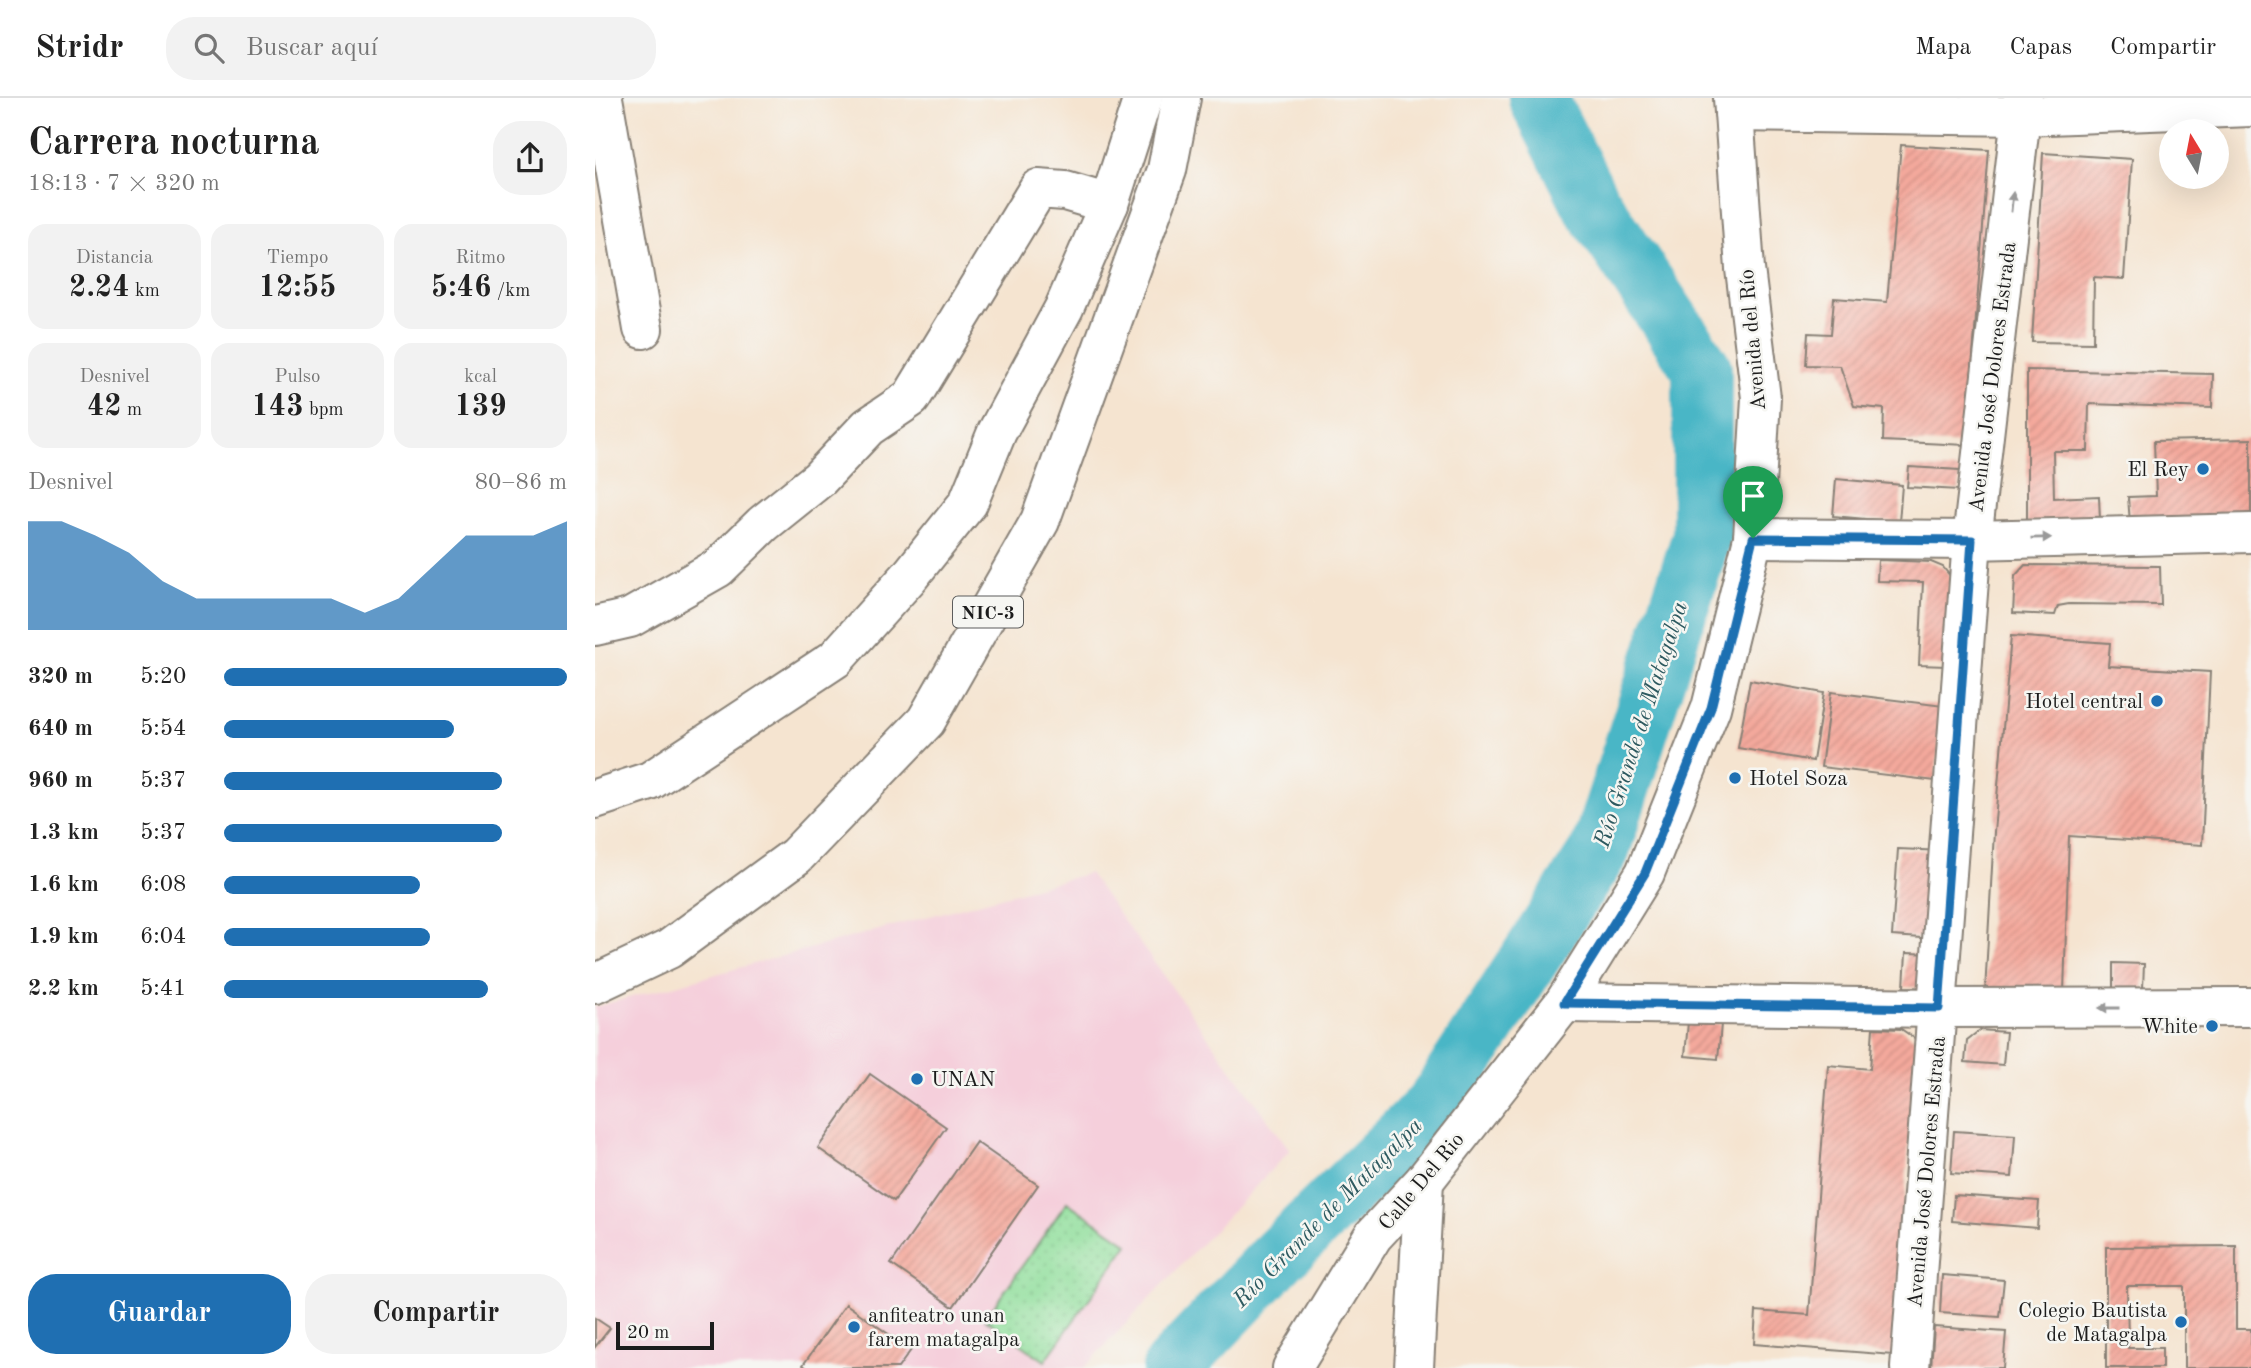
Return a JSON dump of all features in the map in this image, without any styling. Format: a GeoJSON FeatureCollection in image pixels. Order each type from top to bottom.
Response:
{"type":"FeatureCollection","features":[{"type":"Feature","properties":{"kind":"street"},"geometry":{"type":"LineString","coordinates":[[603,98],[643,329]]}},
{"type":"Feature","properties":{"kind":"street"},"geometry":{"type":"LineString","coordinates":[[595,799],[650,781],[835,659],[909,577],[968,503],[997,432],[1064,308],[1109,204],[1143,98]]}},
{"type":"Feature","properties":{"kind":"street","name":"NIC-3"},"geometry":{"type":"LineString","coordinates":[[595,984],[669,949],[796,856],[926,721],[1040,521],[1167,170],[1181,98]]}},
{"type":"Feature","properties":{"kind":"street"},"geometry":{"type":"LineString","coordinates":[[1734,105],[2251,107]]}},
{"type":"Feature","properties":{"kind":"street","name":"Avenida del Río"},"geometry":{"type":"LineString","coordinates":[[1564,1003],[1645,873],[1711,708],[1753,538],[1761,398],[1745,269],[1734,105]]}},
{"type":"Feature","properties":{"kind":"street","name":"Avenida José Dolores Estrada"},"geometry":{"type":"LineString","coordinates":[[1910,1368],[1972,540],[2022,107]]}},
{"type":"Feature","properties":{"kind":"street"},"geometry":{"type":"LineString","coordinates":[[595,626],[630,618],[718,568],[762,524],[819,480],[868,427],[911,398],[1038,189],[1065,191],[1109,204]]}},
{"type":"Feature","properties":{"kind":"street"},"geometry":{"type":"LineString","coordinates":[[1753,538],[1972,540],[2251,533]]}},
{"type":"Feature","properties":{"kind":"street"},"geometry":{"type":"LineString","coordinates":[[1564,1003],[1939,1008],[2251,1007]]}},
{"type":"Feature","properties":{"kind":"street","name":"Calle Del Rio"},"geometry":{"type":"LineString","coordinates":[[1292,1368],[1373,1236],[1424,1181],[1564,1003]]}},
{"type":"Feature","properties":{"kind":"street"},"geometry":{"type":"LineString","coordinates":[[1414,1368],[1424,1181]]}},
{"type":"Feature","properties":{"kind":"shaded area","name":"UNAN"},"geometry":{"type":"Polygon","coordinates":[[[1089,873],[1290,1150],[1084,1368],[595,1368],[595,1007],[1089,873]]]}},
{"type":"Feature","properties":{"kind":"green space"},"geometry":{"type":"Polygon","coordinates":[[[1067,1202],[1128,1244],[1045,1361],[985,1319],[1067,1202]]]}},
{"type":"Feature","properties":{"kind":"building"},"geometry":{"type":"Polygon","coordinates":[[[1901,145],[1989,150],[1966,445],[1883,441],[1884,409],[1854,406],[1840,366],[1806,365],[1808,333],[1831,334],[1834,298],[1887,302],[1901,145]]]}},
{"type":"Feature","properties":{"kind":"building"},"geometry":{"type":"Polygon","coordinates":[[[2043,153],[2132,159],[2124,279],[2094,277],[2093,343],[2032,342],[2043,153]]]}},
{"type":"Feature","properties":{"kind":"building"},"geometry":{"type":"Polygon","coordinates":[[[2027,370],[2213,374],[2212,408],[2089,404],[2088,451],[2053,451],[2054,498],[2099,496],[2100,520],[2027,523],[2027,370]]]}},
{"type":"Feature","properties":{"kind":"building","name":"El Rey"},"geometry":{"type":"Polygon","coordinates":[[[2251,439],[2251,520],[2130,523],[2128,497],[2156,496],[2154,441],[2251,439]]]}},
{"type":"Feature","properties":{"kind":"building"},"geometry":{"type":"Polygon","coordinates":[[[1909,467],[1960,470],[1959,490],[1907,487],[1909,467]]]}},
{"type":"Feature","properties":{"kind":"building"},"geometry":{"type":"Polygon","coordinates":[[[1836,479],[1902,485],[1899,522],[1833,516],[1836,479]]]}},
{"type":"Feature","properties":{"kind":"building"},"geometry":{"type":"Polygon","coordinates":[[[1878,560],[1931,562],[1943,567],[1950,576],[1946,666],[1919,665],[1923,582],[1877,581],[1878,560]]]}},
{"type":"Feature","properties":{"kind":"building"},"geometry":{"type":"Polygon","coordinates":[[[2025,565],[2160,566],[2161,605],[2069,604],[2058,606],[2055,615],[2013,613],[2015,576],[2025,565]]]}},
{"type":"Feature","properties":{"kind":"building"},"geometry":{"type":"Polygon","coordinates":[[[2011,636],[2110,643],[2108,666],[2210,672],[2202,845],[2069,836],[2064,992],[1985,992],[1994,832],[2011,636]]]}},
{"type":"Feature","properties":{"kind":"building"},"geometry":{"type":"Polygon","coordinates":[[[1750,680],[1824,693],[1813,761],[1738,748],[1750,680]]]}},
{"type":"Feature","properties":{"kind":"building"},"geometry":{"type":"Polygon","coordinates":[[[1831,692],[1944,706],[1935,781],[1821,767],[1831,692]]]}},
{"type":"Feature","properties":{"kind":"building"},"geometry":{"type":"Polygon","coordinates":[[[1898,849],[1943,851],[1937,939],[1892,936],[1898,849]]]}},
{"type":"Feature","properties":{"kind":"building"},"geometry":{"type":"Polygon","coordinates":[[[1906,953],[1937,954],[1935,988],[1904,987],[1906,953]]]}},
{"type":"Feature","properties":{"kind":"building"},"geometry":{"type":"Polygon","coordinates":[[[2113,963],[2144,964],[2143,988],[2113,988],[2113,963]]]}},
{"type":"Feature","properties":{"kind":"building"},"geometry":{"type":"Polygon","coordinates":[[[1688,1022],[1721,1024],[1718,1059],[1685,1056],[1688,1022]]]}},
{"type":"Feature","properties":{"kind":"building"},"geometry":{"type":"Polygon","coordinates":[[[1873,1028],[1901,1029],[1917,1040],[1893,1355],[1754,1344],[1756,1311],[1809,1315],[1828,1065],[1870,1069],[1873,1028]]]}},
{"type":"Feature","properties":{"kind":"building"},"geometry":{"type":"Polygon","coordinates":[[[1980,1030],[2006,1032],[2003,1065],[1965,1062],[1967,1040],[1980,1030]]]}},
{"type":"Feature","properties":{"kind":"building"},"geometry":{"type":"Polygon","coordinates":[[[870,1074],[946,1127],[894,1201],[818,1148],[870,1074]]]}},
{"type":"Feature","properties":{"kind":"building"},"geometry":{"type":"Polygon","coordinates":[[[1954,1131],[2015,1135],[2012,1177],[1951,1173],[1954,1131]]]}},
{"type":"Feature","properties":{"kind":"building"},"geometry":{"type":"Polygon","coordinates":[[[976,1142],[1038,1185],[953,1307],[891,1264],[976,1142]]]}},
{"type":"Feature","properties":{"kind":"building"},"geometry":{"type":"Polygon","coordinates":[[[1954,1195],[2039,1201],[2037,1228],[1952,1221],[1954,1195]]]}},
{"type":"Feature","properties":{"kind":"building"},"geometry":{"type":"Polygon","coordinates":[[[2236,1246],[2236,1329],[2251,1329],[2251,1368],[2184,1368],[2184,1286],[2127,1286],[2128,1348],[2162,1348],[2162,1368],[2106,1368],[2106,1247],[2236,1246]]]}},
{"type":"Feature","properties":{"kind":"building"},"geometry":{"type":"Polygon","coordinates":[[[1942,1275],[2004,1280],[2000,1317],[1940,1313],[1942,1275]]]}},
{"type":"Feature","properties":{"kind":"building","name":"anfiteatro unan farem matagalpa"},"geometry":{"type":"Polygon","coordinates":[[[846,1304],[911,1350],[898,1368],[807,1368],[803,1365],[846,1304]]]}},
{"type":"Feature","properties":{"kind":"building"},"geometry":{"type":"Polygon","coordinates":[[[595,1318],[610,1328],[595,1347],[595,1318]]]}},
{"type":"Feature","properties":{"kind":"building"},"geometry":{"type":"Polygon","coordinates":[[[1934,1327],[2006,1332],[2003,1368],[1931,1368],[1934,1327]]]}},
{"type":"Feature","properties":{"kind":"waterway","name":"Río Grande de Matagalpa"},"geometry":{"type":"LineString","coordinates":[[1172,1368],[1281,1254],[1435,1105],[1600,850],[1702,536],[1702,369],[1591,203],[1538,98]]}},
{"type":"Feature","properties":{"kind":"waterway"},"geometry":{"type":"LineString","coordinates":[[1702,536],[1729,537]]}},
{"type":"Feature","properties":{"kind":"place","name":"El Rey"},"geometry":{"type":"Point","coordinates":[2203,469]}},
{"type":"Feature","properties":{"kind":"place","name":"Hotel central"},"geometry":{"type":"Point","coordinates":[2157,701]}},
{"type":"Feature","properties":{"kind":"place","name":"Hotel Soza"},"geometry":{"type":"Point","coordinates":[1735,778]}},
{"type":"Feature","properties":{"kind":"place","name":"White"},"geometry":{"type":"Point","coordinates":[2212,1026]}},
{"type":"Feature","properties":{"kind":"place","name":"UNAN"},"geometry":{"type":"Point","coordinates":[917,1079]}},
{"type":"Feature","properties":{"kind":"place","name":"Colegio Bautista de Matagalpa"},"geometry":{"type":"Point","coordinates":[2181,1322]}},
{"type":"Feature","properties":{"kind":"place","name":"anfiteatro unan farem matagalpa"},"geometry":{"type":"Point","coordinates":[854,1327]}},
{"type":"Feature","properties":{"kind":"route"},"geometry":{"type":"LineString","coordinates":[[1753,538],[1972,540],[1939,1008],[1564,1003],[1645,873],[1711,708],[1753,538]]}}]}
